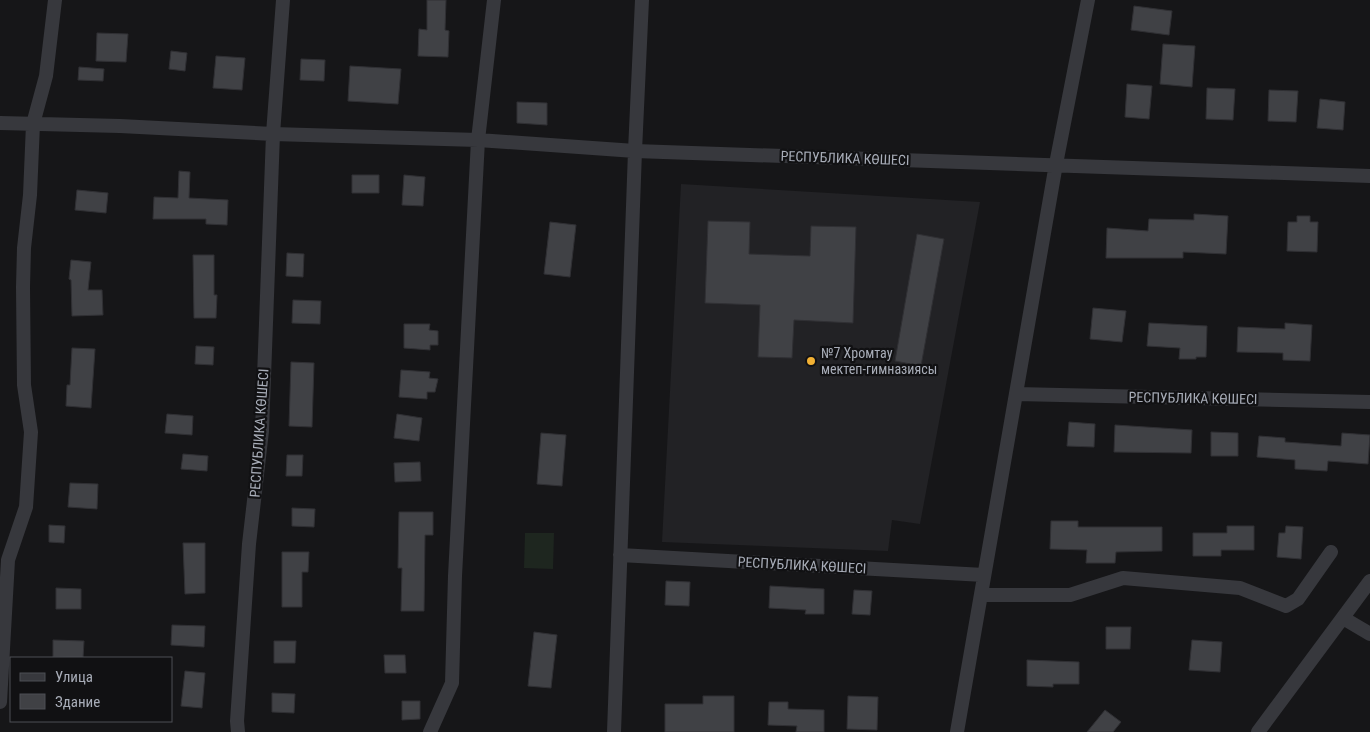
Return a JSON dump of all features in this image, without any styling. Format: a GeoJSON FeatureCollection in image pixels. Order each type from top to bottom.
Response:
{"type":"FeatureCollection","features":[{"type":"Feature","properties":{"kind":"street"},"geometry":{"type":"LineString","coordinates":[[0,702],[8,560],[26,507],[31,432],[24,385],[23,287],[33,124],[46,76],[54,0]]}},
{"type":"Feature","properties":{"kind":"street","name":"РЕСПУБЛИКА КӨШЕСІ"},"geometry":{"type":"LineString","coordinates":[[238,732],[237,721],[249,544],[262,431],[273,134],[283,0]]}},
{"type":"Feature","properties":{"kind":"street"},"geometry":{"type":"LineString","coordinates":[[430,732],[452,683],[455,576],[478,140],[494,0]]}},
{"type":"Feature","properties":{"kind":"street"},"geometry":{"type":"LineString","coordinates":[[614,732],[642,0]]}},
{"type":"Feature","properties":{"kind":"street"},"geometry":{"type":"LineString","coordinates":[[957,732],[1056,164],[1088,0]]}},
{"type":"Feature","properties":{"kind":"street","name":"РЕСПУБЛИКА КӨШЕСІ"},"geometry":{"type":"LineString","coordinates":[[0,124],[120,126],[273,134],[478,140],[635,151],[1370,176]]}},
{"type":"Feature","properties":{"kind":"street","name":"РЕСПУБЛИКА КӨШЕСІ"},"geometry":{"type":"LineString","coordinates":[[1016,394],[1370,402]]}},
{"type":"Feature","properties":{"kind":"street"},"geometry":{"type":"LineString","coordinates":[[981,595],[1070,595],[1123,578],[1240,588],[1286,606],[1298,599],[1331,552]]}},
{"type":"Feature","properties":{"kind":"street","name":"РЕСПУБЛИКА КӨШЕСІ"},"geometry":{"type":"LineString","coordinates":[[620,555],[984,575]]}},
{"type":"Feature","properties":{"kind":"street"},"geometry":{"type":"LineString","coordinates":[[1258,732],[1370,581]]}},
{"type":"Feature","properties":{"kind":"street"},"geometry":{"type":"LineString","coordinates":[[1343,618],[1370,634]]}},
{"type":"Feature","properties":{"kind":"shaded area","name":"№7 Хромтау мектеп-гимназиясы"},"geometry":{"type":"Polygon","coordinates":[[[681,184],[980,202],[920,524],[892,520],[888,551],[662,542],[681,184]]]}},
{"type":"Feature","properties":{"kind":"shaded area"},"geometry":{"type":"Polygon","coordinates":[[[525,533],[554,533],[553,569],[524,568],[525,533]]]}},
{"type":"Feature","properties":{"kind":"building"},"geometry":{"type":"Polygon","coordinates":[[[427,0],[446,0],[445,30],[449,31],[448,57],[418,56],[419,29],[427,30],[427,0]]]}},
{"type":"Feature","properties":{"kind":"building"},"geometry":{"type":"Polygon","coordinates":[[[1134,6],[1172,11],[1169,35],[1131,30],[1134,6]]]}},
{"type":"Feature","properties":{"kind":"building"},"geometry":{"type":"Polygon","coordinates":[[[97,33],[128,34],[126,62],[96,61],[97,33]]]}},
{"type":"Feature","properties":{"kind":"building"},"geometry":{"type":"Polygon","coordinates":[[[1163,44],[1195,46],[1192,87],[1160,84],[1163,44]]]}},
{"type":"Feature","properties":{"kind":"building"},"geometry":{"type":"Polygon","coordinates":[[[171,51],[187,53],[185,71],[169,69],[171,51]]]}},
{"type":"Feature","properties":{"kind":"building"},"geometry":{"type":"Polygon","coordinates":[[[216,56],[245,58],[242,90],[213,88],[216,56]]]}},
{"type":"Feature","properties":{"kind":"building"},"geometry":{"type":"Polygon","coordinates":[[[301,59],[325,60],[324,81],[300,80],[301,59]]]}},
{"type":"Feature","properties":{"kind":"building"},"geometry":{"type":"Polygon","coordinates":[[[350,66],[401,69],[398,104],[348,101],[350,66]]]}},
{"type":"Feature","properties":{"kind":"building"},"geometry":{"type":"Polygon","coordinates":[[[79,67],[104,69],[103,81],[78,80],[79,67]]]}},
{"type":"Feature","properties":{"kind":"building"},"geometry":{"type":"Polygon","coordinates":[[[1127,84],[1152,86],[1149,119],[1125,117],[1127,84]]]}},
{"type":"Feature","properties":{"kind":"building"},"geometry":{"type":"Polygon","coordinates":[[[1207,88],[1235,89],[1233,120],[1206,119],[1207,88]]]}},
{"type":"Feature","properties":{"kind":"building"},"geometry":{"type":"Polygon","coordinates":[[[1269,90],[1298,91],[1296,122],[1268,121],[1269,90]]]}},
{"type":"Feature","properties":{"kind":"building"},"geometry":{"type":"Polygon","coordinates":[[[1320,99],[1345,102],[1343,130],[1317,128],[1320,99]]]}},
{"type":"Feature","properties":{"kind":"building"},"geometry":{"type":"Polygon","coordinates":[[[517,102],[547,103],[547,125],[517,123],[517,102]]]}},
{"type":"Feature","properties":{"kind":"building"},"geometry":{"type":"Polygon","coordinates":[[[179,171],[190,172],[189,198],[228,200],[227,225],[206,224],[206,219],[153,219],[154,197],[178,198],[179,171]]]}},
{"type":"Feature","properties":{"kind":"building"},"geometry":{"type":"Polygon","coordinates":[[[352,175],[379,175],[379,193],[352,193],[352,175]]]}},
{"type":"Feature","properties":{"kind":"building"},"geometry":{"type":"Polygon","coordinates":[[[404,175],[425,177],[423,206],[402,205],[404,175]]]}},
{"type":"Feature","properties":{"kind":"building"},"geometry":{"type":"Polygon","coordinates":[[[77,190],[108,193],[106,213],[75,210],[77,190]]]}},
{"type":"Feature","properties":{"kind":"building"},"geometry":{"type":"Polygon","coordinates":[[[1194,214],[1228,216],[1226,254],[1183,252],[1183,258],[1106,258],[1107,228],[1148,231],[1149,219],[1194,220],[1194,214]]]}},
{"type":"Feature","properties":{"kind":"building"},"geometry":{"type":"Polygon","coordinates":[[[1297,216],[1310,216],[1310,222],[1318,222],[1317,252],[1287,251],[1288,222],[1297,222],[1297,216]]]}},
{"type":"Feature","properties":{"kind":"building"},"geometry":{"type":"Polygon","coordinates":[[[708,221],[750,222],[749,254],[810,256],[811,226],[856,227],[853,323],[794,320],[792,358],[758,357],[760,305],[705,303],[708,221]]]}},
{"type":"Feature","properties":{"kind":"building"},"geometry":{"type":"Polygon","coordinates":[[[550,222],[576,225],[570,277],[544,274],[550,222]]]}},
{"type":"Feature","properties":{"kind":"building"},"geometry":{"type":"Polygon","coordinates":[[[917,234],[944,239],[921,366],[895,361],[917,234]]]}},
{"type":"Feature","properties":{"kind":"building"},"geometry":{"type":"Polygon","coordinates":[[[287,253],[304,254],[303,277],[286,276],[287,253]]]}},
{"type":"Feature","properties":{"kind":"building"},"geometry":{"type":"Polygon","coordinates":[[[193,255],[214,255],[214,295],[217,295],[216,318],[194,318],[193,255]]]}},
{"type":"Feature","properties":{"kind":"building"},"geometry":{"type":"Polygon","coordinates":[[[71,260],[91,262],[88,290],[102,290],[103,315],[72,316],[71,280],[69,279],[71,260]]]}},
{"type":"Feature","properties":{"kind":"building"},"geometry":{"type":"Polygon","coordinates":[[[293,300],[321,301],[320,324],[292,323],[293,300]]]}},
{"type":"Feature","properties":{"kind":"building"},"geometry":{"type":"Polygon","coordinates":[[[1093,308],[1126,311],[1122,342],[1090,339],[1093,308]]]}},
{"type":"Feature","properties":{"kind":"building"},"geometry":{"type":"Polygon","coordinates":[[[1149,323],[1207,326],[1206,357],[1179,359],[1180,348],[1147,346],[1149,323]]]}},
{"type":"Feature","properties":{"kind":"building"},"geometry":{"type":"Polygon","coordinates":[[[1285,323],[1312,325],[1310,361],[1283,360],[1283,353],[1237,352],[1238,327],[1285,329],[1285,323]]]}},
{"type":"Feature","properties":{"kind":"building"},"geometry":{"type":"Polygon","coordinates":[[[404,324],[430,324],[429,330],[438,331],[438,345],[430,345],[430,350],[404,348],[404,324]]]}},
{"type":"Feature","properties":{"kind":"building"},"geometry":{"type":"Polygon","coordinates":[[[196,346],[214,347],[213,365],[195,364],[196,346]]]}},
{"type":"Feature","properties":{"kind":"building"},"geometry":{"type":"Polygon","coordinates":[[[72,348],[95,349],[91,408],[66,406],[67,385],[70,385],[72,348]]]}},
{"type":"Feature","properties":{"kind":"building"},"geometry":{"type":"Polygon","coordinates":[[[291,362],[314,363],[312,427],[289,426],[291,362]]]}},
{"type":"Feature","properties":{"kind":"building"},"geometry":{"type":"Polygon","coordinates":[[[401,370],[430,372],[429,378],[438,379],[435,392],[427,392],[427,399],[399,397],[401,370]]]}},
{"type":"Feature","properties":{"kind":"building"},"geometry":{"type":"Polygon","coordinates":[[[167,414],[193,416],[192,435],[165,433],[167,414]]]}},
{"type":"Feature","properties":{"kind":"building"},"geometry":{"type":"Polygon","coordinates":[[[397,414],[422,418],[419,441],[394,438],[397,414]]]}},
{"type":"Feature","properties":{"kind":"building"},"geometry":{"type":"Polygon","coordinates":[[[1069,422],[1095,424],[1094,447],[1067,446],[1069,422]]]}},
{"type":"Feature","properties":{"kind":"building"},"geometry":{"type":"Polygon","coordinates":[[[1115,425],[1192,430],[1191,453],[1114,452],[1115,425]]]}},
{"type":"Feature","properties":{"kind":"building"},"geometry":{"type":"Polygon","coordinates":[[[1211,432],[1238,433],[1238,456],[1211,456],[1211,432]]]}},
{"type":"Feature","properties":{"kind":"building"},"geometry":{"type":"Polygon","coordinates":[[[541,433],[566,435],[562,486],[537,484],[541,433]]]}},
{"type":"Feature","properties":{"kind":"building"},"geometry":{"type":"Polygon","coordinates":[[[1342,433],[1370,435],[1368,464],[1328,461],[1327,471],[1295,469],[1295,460],[1257,457],[1259,436],[1285,438],[1285,442],[1341,446],[1342,433]]]}},
{"type":"Feature","properties":{"kind":"building"},"geometry":{"type":"Polygon","coordinates":[[[183,454],[208,456],[207,471],[181,469],[183,454]]]}},
{"type":"Feature","properties":{"kind":"building"},"geometry":{"type":"Polygon","coordinates":[[[287,455],[303,455],[302,476],[286,476],[287,455]]]}},
{"type":"Feature","properties":{"kind":"building"},"geometry":{"type":"Polygon","coordinates":[[[420,462],[421,481],[395,482],[394,463],[420,462]]]}},
{"type":"Feature","properties":{"kind":"building"},"geometry":{"type":"Polygon","coordinates":[[[70,483],[98,484],[97,509],[68,507],[70,483]]]}},
{"type":"Feature","properties":{"kind":"building"},"geometry":{"type":"Polygon","coordinates":[[[292,508],[315,509],[314,527],[292,526],[292,508]]]}},
{"type":"Feature","properties":{"kind":"building"},"geometry":{"type":"Polygon","coordinates":[[[399,512],[433,512],[433,535],[425,535],[424,611],[401,611],[402,568],[398,568],[399,512]]]}},
{"type":"Feature","properties":{"kind":"building"},"geometry":{"type":"Polygon","coordinates":[[[1051,521],[1078,521],[1078,527],[1162,527],[1162,551],[1116,552],[1115,563],[1086,563],[1087,550],[1050,549],[1051,521]]]}},
{"type":"Feature","properties":{"kind":"building"},"geometry":{"type":"Polygon","coordinates":[[[49,525],[65,526],[64,543],[49,542],[49,525]]]}},
{"type":"Feature","properties":{"kind":"building"},"geometry":{"type":"Polygon","coordinates":[[[1227,526],[1254,526],[1254,550],[1221,550],[1221,556],[1193,556],[1193,533],[1227,533],[1227,526]]]}},
{"type":"Feature","properties":{"kind":"building"},"geometry":{"type":"Polygon","coordinates":[[[1286,526],[1303,527],[1301,559],[1277,557],[1279,533],[1285,533],[1286,526]]]}},
{"type":"Feature","properties":{"kind":"building"},"geometry":{"type":"Polygon","coordinates":[[[183,543],[205,543],[205,593],[185,594],[183,543]]]}},
{"type":"Feature","properties":{"kind":"building"},"geometry":{"type":"Polygon","coordinates":[[[282,552],[309,552],[308,572],[302,572],[302,607],[282,607],[282,552]]]}},
{"type":"Feature","properties":{"kind":"building"},"geometry":{"type":"Polygon","coordinates":[[[666,581],[690,582],[689,606],[665,605],[666,581]]]}},
{"type":"Feature","properties":{"kind":"building"},"geometry":{"type":"Polygon","coordinates":[[[770,586],[824,589],[824,614],[805,614],[806,610],[769,608],[770,586]]]}},
{"type":"Feature","properties":{"kind":"building"},"geometry":{"type":"Polygon","coordinates":[[[56,588],[81,589],[81,609],[56,609],[56,588]]]}},
{"type":"Feature","properties":{"kind":"building"},"geometry":{"type":"Polygon","coordinates":[[[854,590],[872,591],[870,615],[852,614],[854,590]]]}},
{"type":"Feature","properties":{"kind":"building"},"geometry":{"type":"Polygon","coordinates":[[[172,625],[205,626],[204,647],[171,645],[172,625]]]}},
{"type":"Feature","properties":{"kind":"building"},"geometry":{"type":"Polygon","coordinates":[[[1106,627],[1131,627],[1130,649],[1106,649],[1106,627]]]}},
{"type":"Feature","properties":{"kind":"building"},"geometry":{"type":"Polygon","coordinates":[[[534,632],[557,635],[551,688],[528,686],[534,632]]]}},
{"type":"Feature","properties":{"kind":"building"},"geometry":{"type":"Polygon","coordinates":[[[53,640],[84,641],[83,657],[53,657],[53,640]]]}},
{"type":"Feature","properties":{"kind":"building"},"geometry":{"type":"Polygon","coordinates":[[[1192,640],[1222,642],[1220,672],[1189,670],[1192,640]]]}},
{"type":"Feature","properties":{"kind":"building"},"geometry":{"type":"Polygon","coordinates":[[[274,641],[296,641],[295,663],[274,663],[274,641]]]}},
{"type":"Feature","properties":{"kind":"building"},"geometry":{"type":"Polygon","coordinates":[[[384,655],[405,655],[406,673],[385,673],[384,655]]]}},
{"type":"Feature","properties":{"kind":"building"},"geometry":{"type":"Polygon","coordinates":[[[1027,660],[1079,662],[1079,684],[1053,684],[1053,687],[1027,686],[1027,660]]]}},
{"type":"Feature","properties":{"kind":"building"},"geometry":{"type":"Polygon","coordinates":[[[185,671],[205,673],[202,708],[181,706],[185,671]]]}},
{"type":"Feature","properties":{"kind":"building"},"geometry":{"type":"Polygon","coordinates":[[[272,693],[295,694],[294,713],[272,712],[272,693]]]}},
{"type":"Feature","properties":{"kind":"building"},"geometry":{"type":"Polygon","coordinates":[[[703,696],[734,696],[734,732],[665,732],[665,704],[703,704],[703,696]]]}},
{"type":"Feature","properties":{"kind":"building"},"geometry":{"type":"Polygon","coordinates":[[[848,696],[878,697],[877,730],[847,729],[848,696]]]}},
{"type":"Feature","properties":{"kind":"building"},"geometry":{"type":"Polygon","coordinates":[[[402,701],[420,701],[420,719],[402,720],[402,701]]]}},
{"type":"Feature","properties":{"kind":"building"},"geometry":{"type":"Polygon","coordinates":[[[769,702],[788,702],[788,709],[824,710],[824,732],[796,732],[797,726],[768,725],[769,702]]]}},
{"type":"Feature","properties":{"kind":"building"},"geometry":{"type":"Polygon","coordinates":[[[1105,710],[1121,722],[1113,732],[1087,732],[1105,710]]]}},
{"type":"Feature","properties":{"kind":"place","name":"№7 Хромтау мектеп-гимназиясы"},"geometry":{"type":"Point","coordinates":[811,361]}}]}
